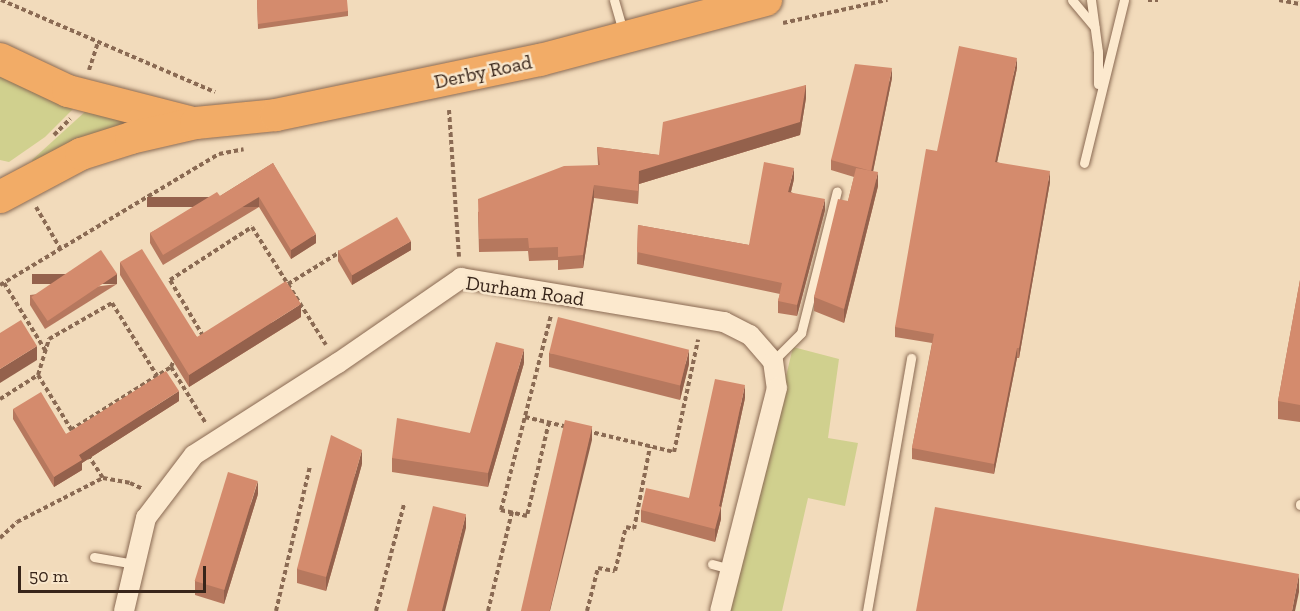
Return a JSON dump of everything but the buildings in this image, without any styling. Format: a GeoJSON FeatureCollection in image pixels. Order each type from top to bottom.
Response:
{"type":"FeatureCollection","features":[{"type":"Feature","properties":{"kind":"highway","name":"Derby Road"},"geometry":{"type":"LineString","coordinates":[[0,197],[81,154],[131,138],[196,123],[276,115],[540,60],[766,0]]}},
{"type":"Feature","properties":{"kind":"highway","name":"Derby Road"},"geometry":{"type":"LineString","coordinates":[[0,59],[68,91],[196,123]]}},
{"type":"Feature","properties":{"kind":"street","name":"Durham Road"},"geometry":{"type":"LineString","coordinates":[[124,611],[146,518],[194,455],[338,363],[461,278],[724,322],[750,335],[773,361]]}},
{"type":"Feature","properties":{"kind":"street"},"geometry":{"type":"LineString","coordinates":[[720,611],[721,567],[777,388],[773,361]]}},
{"type":"Feature","properties":{"kind":"lane"},"geometry":{"type":"LineString","coordinates":[[614,0],[625,39]]}},
{"type":"Feature","properties":{"kind":"lane"},"geometry":{"type":"LineString","coordinates":[[1072,0],[1096,29]]}},
{"type":"Feature","properties":{"kind":"lane"},"geometry":{"type":"LineString","coordinates":[[1091,0],[1096,29],[1098,96]]}},
{"type":"Feature","properties":{"kind":"lane"},"geometry":{"type":"LineString","coordinates":[[1084,163],[1098,96],[1124,0]]}},
{"type":"Feature","properties":{"kind":"lane"},"geometry":{"type":"LineString","coordinates":[[773,361],[801,333],[837,191]]}},
{"type":"Feature","properties":{"kind":"lane"},"geometry":{"type":"LineString","coordinates":[[867,611],[911,358]]}},
{"type":"Feature","properties":{"kind":"lane"},"geometry":{"type":"LineString","coordinates":[[94,557],[135,564]]}},
{"type":"Feature","properties":{"kind":"path"},"geometry":{"type":"LineString","coordinates":[[1,0],[217,93]]}},
{"type":"Feature","properties":{"kind":"path"},"geometry":{"type":"LineString","coordinates":[[1148,0],[1158,0]]}},
{"type":"Feature","properties":{"kind":"path"},"geometry":{"type":"LineString","coordinates":[[1279,0],[1300,4]]}},
{"type":"Feature","properties":{"kind":"path"},"geometry":{"type":"LineString","coordinates":[[449,110],[461,278]]}},
{"type":"Feature","properties":{"kind":"path"},"geometry":{"type":"LineString","coordinates":[[45,351],[2,284],[219,154]]}},
{"type":"Feature","properties":{"kind":"path"},"geometry":{"type":"LineString","coordinates":[[203,336],[170,280],[252,227],[338,363]]}},
{"type":"Feature","properties":{"kind":"path"},"geometry":{"type":"LineString","coordinates":[[279,289],[347,248]]}},
{"type":"Feature","properties":{"kind":"path"},"geometry":{"type":"LineString","coordinates":[[549,422],[526,516],[501,510],[556,294]]}},
{"type":"Feature","properties":{"kind":"path"},"geometry":{"type":"LineString","coordinates":[[0,399],[38,375],[49,339],[112,303],[157,376]]}},
{"type":"Feature","properties":{"kind":"path"},"geometry":{"type":"LineString","coordinates":[[583,430],[674,452],[703,318]]}},
{"type":"Feature","properties":{"kind":"path"},"geometry":{"type":"LineString","coordinates":[[195,341],[213,330]]}},
{"type":"Feature","properties":{"kind":"path"},"geometry":{"type":"LineString","coordinates":[[71,430],[171,368],[178,351]]}},
{"type":"Feature","properties":{"kind":"path"},"geometry":{"type":"LineString","coordinates":[[171,368],[217,440]]}},
{"type":"Feature","properties":{"kind":"path"},"geometry":{"type":"LineString","coordinates":[[38,375],[78,440]]}},
{"type":"Feature","properties":{"kind":"path"},"geometry":{"type":"LineString","coordinates":[[525,417],[572,428]]}},
{"type":"Feature","properties":{"kind":"path"},"geometry":{"type":"LineString","coordinates":[[587,611],[598,567],[615,571],[626,527],[634,529],[650,447]]}},
{"type":"Feature","properties":{"kind":"path"},"geometry":{"type":"LineString","coordinates":[[84,449],[103,478]]}},
{"type":"Feature","properties":{"kind":"path"},"geometry":{"type":"LineString","coordinates":[[276,611],[310,465]]}},
{"type":"Feature","properties":{"kind":"path"},"geometry":{"type":"LineString","coordinates":[[0,538],[17,522],[103,478],[130,483],[162,498]]}},
{"type":"Feature","properties":{"kind":"path"},"geometry":{"type":"LineString","coordinates":[[376,611],[404,504]]}},
{"type":"Feature","properties":{"kind":"path"},"geometry":{"type":"LineString","coordinates":[[488,611],[512,512]]}},
{"type":"Feature","properties":{"kind":"green space"},"geometry":{"type":"Polygon","coordinates":[[[0,73],[76,106],[45,137],[9,162],[0,160],[0,73]]]}},
{"type":"Feature","properties":{"kind":"green space"},"geometry":{"type":"Polygon","coordinates":[[[87,110],[127,120],[125,128],[33,164],[32,160],[87,110]]]}},
{"type":"Feature","properties":{"kind":"green space"},"geometry":{"type":"Polygon","coordinates":[[[793,347],[839,359],[828,438],[858,443],[845,506],[808,498],[782,611],[730,611],[793,347]]]}}]}
